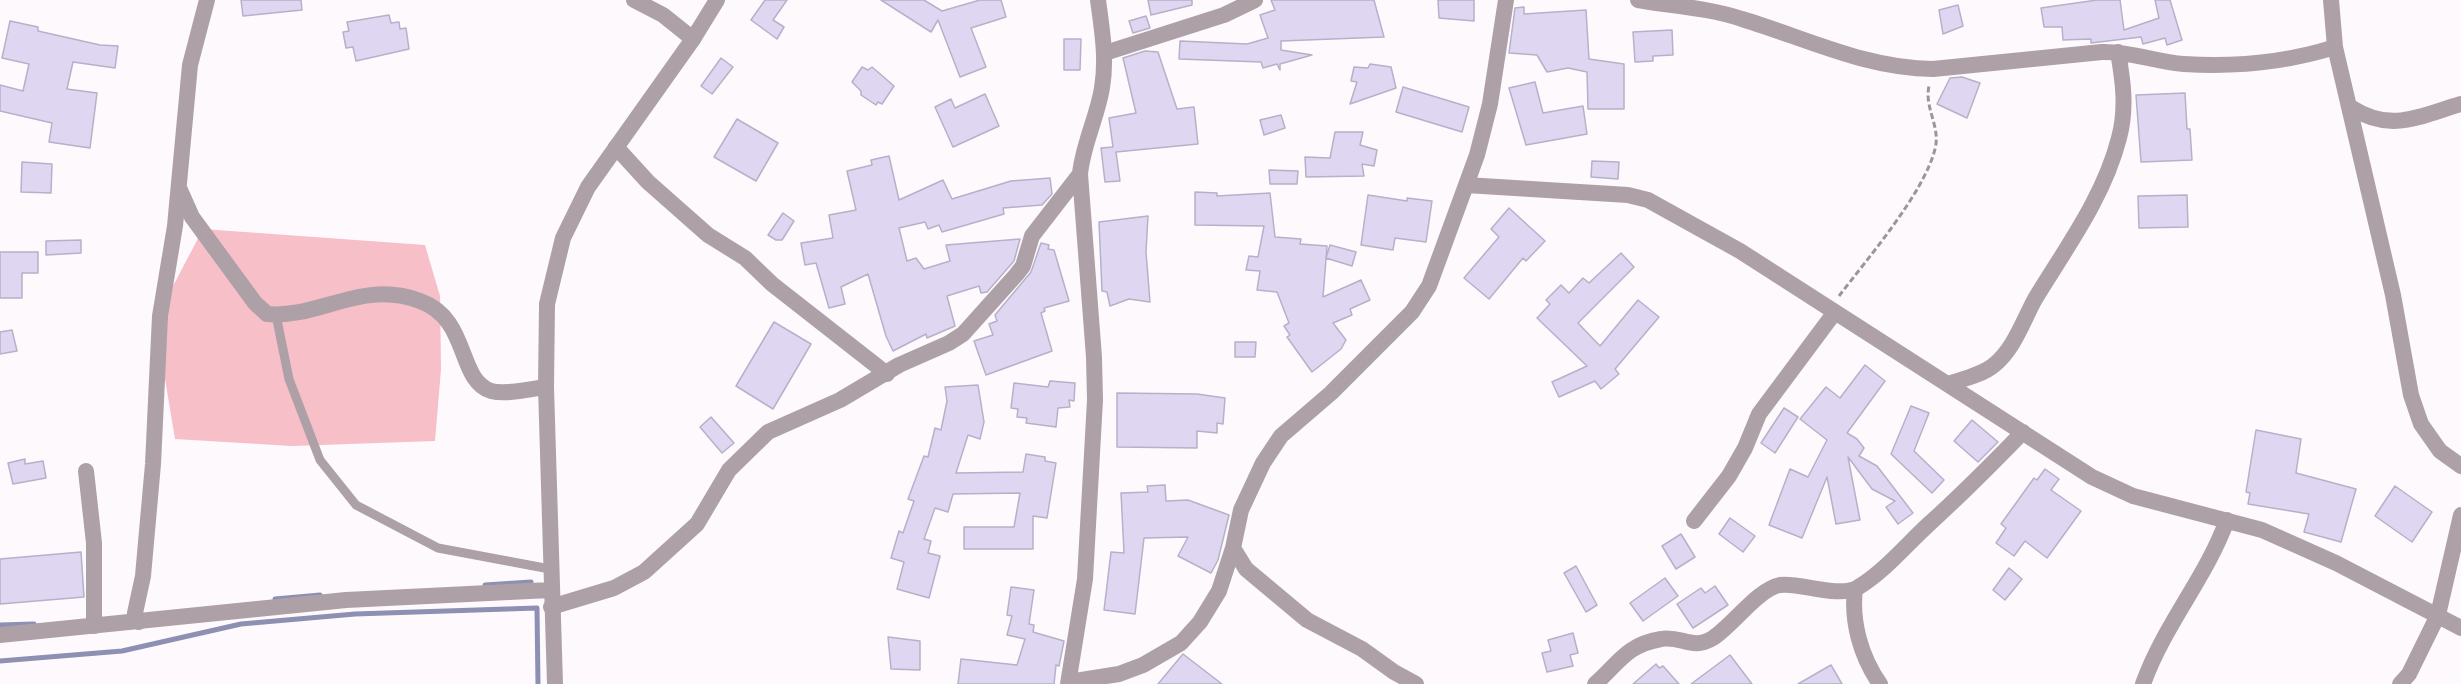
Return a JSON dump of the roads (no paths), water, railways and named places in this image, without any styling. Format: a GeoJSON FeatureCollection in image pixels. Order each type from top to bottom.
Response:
{"type":"FeatureCollection","features":[{"type":"Feature","properties":{"kind":"street"},"geometry":{"type":"LineString","coordinates":[[139,622],[135,613],[143,576],[151,487],[160,316],[179,186],[190,65],[207,0]]}},
{"type":"Feature","properties":{"kind":"street"},"geometry":{"type":"LineString","coordinates":[[634,0],[663,15],[693,39]]}},
{"type":"Feature","properties":{"kind":"street"},"geometry":{"type":"LineString","coordinates":[[555,684],[546,387],[547,304],[563,238],[588,187],[693,39],[717,0]]}},
{"type":"Feature","properties":{"kind":"street"},"geometry":{"type":"LineString","coordinates":[[1098,0],[1106,54],[1102,88],[1082,151],[1080,174],[1094,357],[1095,400],[1085,579],[1069,683],[1125,679],[1143,664],[1181,643],[1200,622],[1219,591],[1233,548],[1241,510],[1263,463],[1281,436],[1331,393],[1412,312],[1429,286],[1466,185],[1490,104],[1506,0]]}},
{"type":"Feature","properties":{"kind":"street"},"geometry":{"type":"LineString","coordinates":[[1106,54],[1224,15],[1256,0]]}},
{"type":"Feature","properties":{"kind":"street"},"geometry":{"type":"LineString","coordinates":[[1638,0],[1741,18],[1824,47],[1905,69],[1933,69],[2118,52],[2133,57],[2184,64],[2276,60],[2335,47]]}},
{"type":"Feature","properties":{"kind":"street"},"geometry":{"type":"LineString","coordinates":[[2331,0],[2335,47],[2352,108],[2393,295],[2412,395],[2421,424],[2440,451],[2461,466]]}},
{"type":"Feature","properties":{"kind":"street"},"geometry":{"type":"LineString","coordinates":[[1948,384],[1994,365],[2010,348],[2036,298],[2081,225],[2104,179],[2119,138],[2125,88],[2118,52]]}},
{"type":"Feature","properties":{"kind":"street"},"geometry":{"type":"LineString","coordinates":[[2352,108],[2369,119],[2387,122],[2461,104]]}},
{"type":"Feature","properties":{"kind":"street"},"geometry":{"type":"LineString","coordinates":[[616,147],[648,182],[708,235],[745,258],[772,284],[886,374]]}},
{"type":"Feature","properties":{"kind":"street"},"geometry":{"type":"LineString","coordinates":[[0,634],[346,600],[551,598],[614,588],[644,572],[697,524],[729,470],[768,432],[840,400],[963,334],[1023,266],[1032,236],[1080,174]]}},
{"type":"Feature","properties":{"kind":"street"},"geometry":{"type":"LineString","coordinates":[[1466,185],[1618,194],[1648,200],[1740,251],[2092,477],[2133,496],[2262,530],[2336,563],[2461,628]]}},
{"type":"Feature","properties":{"kind":"street"},"geometry":{"type":"LineString","coordinates":[[179,186],[190,213],[255,303],[266,314],[276,315],[368,294],[400,295],[430,305],[450,322],[471,374],[479,385],[499,392],[546,387]]}},
{"type":"Feature","properties":{"kind":"street"},"geometry":{"type":"LineString","coordinates":[[1694,521],[1729,476],[1745,448],[1759,414],[1833,311]]}},
{"type":"Feature","properties":{"kind":"street"},"geometry":{"type":"LineString","coordinates":[[1595,684],[1611,670],[1623,654],[1639,646],[1661,638],[1675,638],[1691,645],[1710,640],[1729,627],[1757,598],[1778,585],[1790,584],[1812,590],[1855,589],[1955,502],[2023,432]]}},
{"type":"Feature","properties":{"kind":"street"},"geometry":{"type":"LineString","coordinates":[[86,471],[94,543],[94,626]]}},
{"type":"Feature","properties":{"kind":"street"},"geometry":{"type":"LineString","coordinates":[[2400,684],[2409,674],[2438,615],[2461,515]]}},
{"type":"Feature","properties":{"kind":"street"},"geometry":{"type":"LineString","coordinates":[[2144,684],[2155,652],[2216,547],[2227,520]]}},
{"type":"Feature","properties":{"kind":"street"},"geometry":{"type":"LineString","coordinates":[[1233,548],[1246,569],[1300,615],[1362,649],[1394,672],[1416,684]]}},
{"type":"Feature","properties":{"kind":"street"},"geometry":{"type":"LineString","coordinates":[[1855,589],[1853,605],[1859,644],[1880,684]]}},
{"type":"Feature","properties":{"kind":"lane"},"geometry":{"type":"LineString","coordinates":[[276,315],[289,379],[320,460],[356,505],[438,548],[550,569]]}},
{"type":"Feature","properties":{"kind":"waterway"},"geometry":{"type":"LineString","coordinates":[[485,585],[531,582]]}},
{"type":"Feature","properties":{"kind":"waterway"},"geometry":{"type":"LineString","coordinates":[[275,599],[320,595]]}},
{"type":"Feature","properties":{"kind":"waterway"},"geometry":{"type":"LineString","coordinates":[[0,661],[122,651],[241,624],[355,614],[537,608],[538,684]]}},
{"type":"Feature","properties":{"kind":"waterway"},"geometry":{"type":"LineString","coordinates":[[0,625],[34,624]]}}]}
